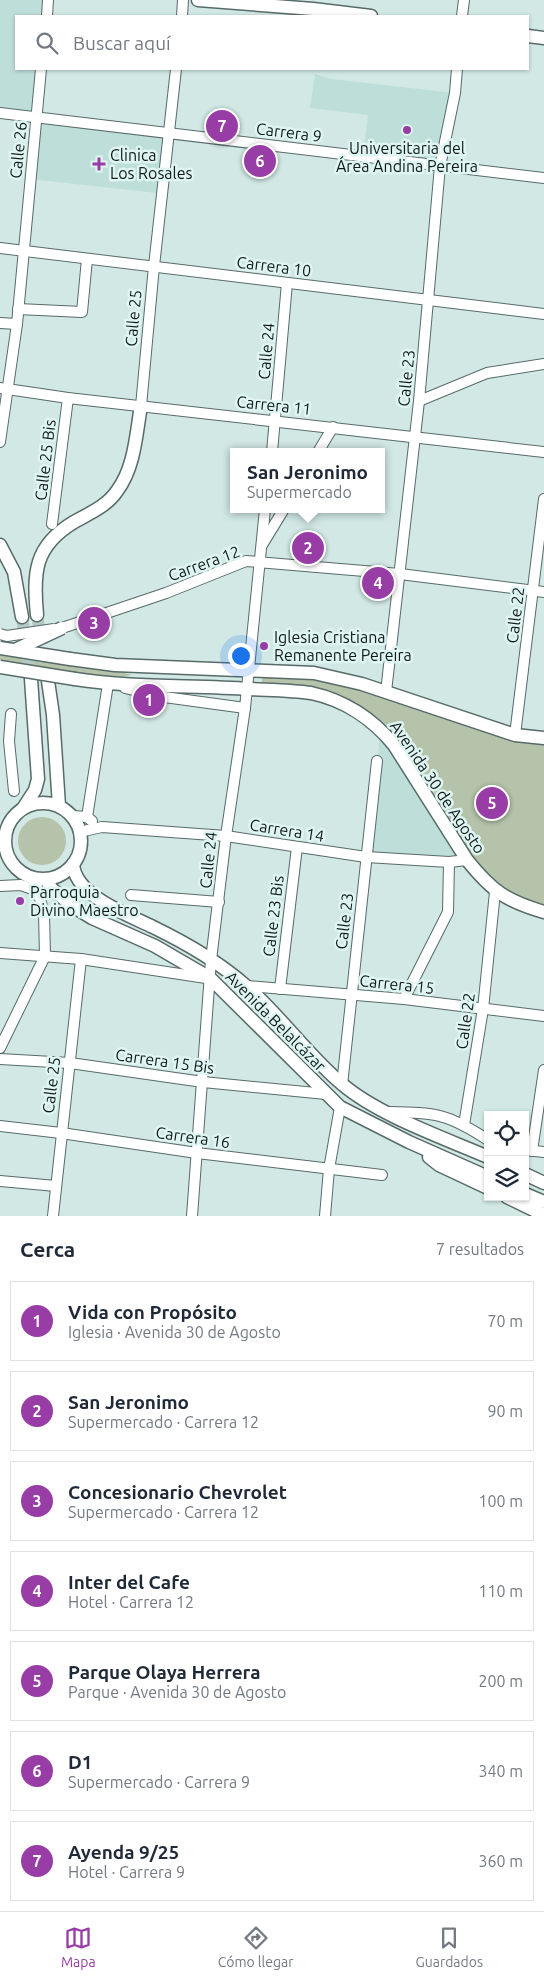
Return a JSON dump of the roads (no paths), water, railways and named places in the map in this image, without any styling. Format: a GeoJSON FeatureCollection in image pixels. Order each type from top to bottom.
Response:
{"type":"FeatureCollection","features":[{"type":"Feature","properties":{"kind":"main road"},"geometry":{"type":"LineString","coordinates":[[198,0],[324,5],[367,15]]}},
{"type":"Feature","properties":{"kind":"main road"},"geometry":{"type":"LineString","coordinates":[[529,36],[544,38]]}},
{"type":"Feature","properties":{"kind":"main road","name":"Calle 25"},"geometry":{"type":"LineString","coordinates":[[54,530],[98,510],[116,492],[126,478],[132,460],[141,406]]}},
{"type":"Feature","properties":{"kind":"main road"},"geometry":{"type":"LineString","coordinates":[[37,615],[35,573],[54,530]]}},
{"type":"Feature","properties":{"kind":"main road"},"geometry":{"type":"LineString","coordinates":[[0,545],[14,572],[22,617]]}},
{"type":"Feature","properties":{"kind":"main road"},"geometry":{"type":"LineString","coordinates":[[15,650],[62,628]]}},
{"type":"Feature","properties":{"kind":"main road","name":"Avenida 30 de Agosto"},"geometry":{"type":"LineString","coordinates":[[0,648],[115,666],[314,673],[386,692],[515,735],[544,738]]}},
{"type":"Feature","properties":{"kind":"main road","name":"Avenida 30 de Agosto"},"geometry":{"type":"LineString","coordinates":[[0,667],[110,684],[247,689],[311,694],[334,701],[367,718],[381,729],[394,745],[467,860],[495,892],[525,907],[544,912]]}},
{"type":"Feature","properties":{"kind":"main road"},"geometry":{"type":"LineString","coordinates":[[0,817],[20,810],[40,802],[59,806],[73,816],[79,832],[79,849],[73,864],[61,875],[40,884],[25,876],[13,866],[2,842],[8,827],[20,810],[35,790],[38,779],[31,679]]}},
{"type":"Feature","properties":{"kind":"main road"},"geometry":{"type":"LineString","coordinates":[[48,681],[54,715],[59,806]]}},
{"type":"Feature","properties":{"kind":"main road","name":"Avenida Belalcázar"},"geometry":{"type":"LineString","coordinates":[[73,864],[76,878],[98,898],[165,933],[211,960],[247,986],[342,1084],[387,1112],[486,1156]]}},
{"type":"Feature","properties":{"kind":"main road","name":"Avenida Belalcázar"},"geometry":{"type":"LineString","coordinates":[[40,884],[78,909],[154,946],[210,978],[340,1107],[409,1142],[484,1175]]}},
{"type":"Feature","properties":{"kind":"main road"},"geometry":{"type":"LineString","coordinates":[[409,1142],[439,1165],[484,1186]]}},
{"type":"Feature","properties":{"kind":"main road"},"geometry":{"type":"LineString","coordinates":[[529,1176],[544,1182]]}},
{"type":"Feature","properties":{"kind":"main road"},"geometry":{"type":"LineString","coordinates":[[529,1196],[544,1202]]}},
{"type":"Feature","properties":{"kind":"main road"},"geometry":{"type":"LineString","coordinates":[[515,1201],[544,1215]]}},
{"type":"Feature","properties":{"kind":"street"},"geometry":{"type":"LineString","coordinates":[[47,15],[48,0]]}},
{"type":"Feature","properties":{"kind":"street"},"geometry":{"type":"LineString","coordinates":[[182,15],[184,0]]}},
{"type":"Feature","properties":{"kind":"street"},"geometry":{"type":"LineString","coordinates":[[462,15],[464,0]]}},
{"type":"Feature","properties":{"kind":"street","name":"Calle 26"},"geometry":{"type":"LineString","coordinates":[[0,442],[4,389],[17,324],[41,70]]}},
{"type":"Feature","properties":{"kind":"street","name":"Calle 25"},"geometry":{"type":"LineString","coordinates":[[141,406],[154,266],[176,70]]}},
{"type":"Feature","properties":{"kind":"street","name":"Calle 23"},"geometry":{"type":"LineString","coordinates":[[386,692],[419,401],[440,166],[455,93],[457,70]]}},
{"type":"Feature","properties":{"kind":"street","name":"Carrera 9"},"geometry":{"type":"LineString","coordinates":[[0,113],[544,178]]}},
{"type":"Feature","properties":{"kind":"street","name":"Carrera 10"},"geometry":{"type":"LineString","coordinates":[[0,248],[544,314]]}},
{"type":"Feature","properties":{"kind":"street"},"geometry":{"type":"LineString","coordinates":[[18,309],[82,312],[87,259]]}},
{"type":"Feature","properties":{"kind":"street","name":"Calle 24"},"geometry":{"type":"LineString","coordinates":[[273,448],[287,283]]}},
{"type":"Feature","properties":{"kind":"street"},"geometry":{"type":"LineString","coordinates":[[0,323],[17,324]]}},
{"type":"Feature","properties":{"kind":"street"},"geometry":{"type":"LineString","coordinates":[[419,401],[487,373],[544,364]]}},
{"type":"Feature","properties":{"kind":"street","name":"Carrera 11"},"geometry":{"type":"LineString","coordinates":[[4,389],[68,398],[544,452]]}},
{"type":"Feature","properties":{"kind":"street","name":"Calle 25 Bis"},"geometry":{"type":"LineString","coordinates":[[54,530],[68,398]]}},
{"type":"Feature","properties":{"kind":"street"},"geometry":{"type":"LineString","coordinates":[[321,448],[334,427]]}},
{"type":"Feature","properties":{"kind":"street","name":"Calle 22"},"geometry":{"type":"LineString","coordinates":[[515,735],[544,499]]}},
{"type":"Feature","properties":{"kind":"street","name":"Calle 24"},"geometry":{"type":"LineString","coordinates":[[192,1216],[211,960],[226,836],[245,708],[264,513]]}},
{"type":"Feature","properties":{"kind":"street"},"geometry":{"type":"LineString","coordinates":[[260,548],[282,513]]}},
{"type":"Feature","properties":{"kind":"street","name":"Carrera 12"},"geometry":{"type":"LineString","coordinates":[[0,634],[7,636],[62,628],[166,593],[246,561],[400,574],[544,592]]}},
{"type":"Feature","properties":{"kind":"street"},"geometry":{"type":"LineString","coordinates":[[87,817],[110,684],[157,696],[245,708]]}},
{"type":"Feature","properties":{"kind":"street"},"geometry":{"type":"LineString","coordinates":[[11,714],[4,741],[14,792]]}},
{"type":"Feature","properties":{"kind":"street","name":"Calle 23"},"geometry":{"type":"LineString","coordinates":[[342,1084],[377,760]]}},
{"type":"Feature","properties":{"kind":"street","name":"Carrera 14"},"geometry":{"type":"LineString","coordinates":[[73,816],[87,817],[102,827]]}},
{"type":"Feature","properties":{"kind":"street","name":"Carrera 14"},"geometry":{"type":"LineString","coordinates":[[79,832],[102,827],[226,836],[366,857],[449,862],[467,860]]}},
{"type":"Feature","properties":{"kind":"street","name":"Calle 23 Bis"},"geometry":{"type":"LineString","coordinates":[[280,989],[297,847]]}},
{"type":"Feature","properties":{"kind":"street"},"geometry":{"type":"LineString","coordinates":[[404,999],[448,912],[449,862]]}},
{"type":"Feature","properties":{"kind":"street"},"geometry":{"type":"LineString","coordinates":[[0,886],[40,884],[44,914],[45,956],[0,1048]]}},
{"type":"Feature","properties":{"kind":"street","name":"Calle 22"},"geometry":{"type":"LineString","coordinates":[[464,1124],[483,1009],[495,892]]}},
{"type":"Feature","properties":{"kind":"street"},"geometry":{"type":"LineString","coordinates":[[131,895],[219,902]]}},
{"type":"Feature","properties":{"kind":"street"},"geometry":{"type":"LineString","coordinates":[[0,953],[81,959],[210,978]]}},
{"type":"Feature","properties":{"kind":"street","name":"Calle 25"},"geometry":{"type":"LineString","coordinates":[[52,1216],[81,959]]}},
{"type":"Feature","properties":{"kind":"street","name":"Carrera 15"},"geometry":{"type":"LineString","coordinates":[[247,986],[404,999],[544,1016]]}},
{"type":"Feature","properties":{"kind":"street","name":"Carrera 15 Bis"},"geometry":{"type":"LineString","coordinates":[[0,1059],[70,1063],[203,1082],[326,1094]]}},
{"type":"Feature","properties":{"kind":"street"},"geometry":{"type":"LineString","coordinates":[[544,1070],[529,1151],[544,1152]]}},
{"type":"Feature","properties":{"kind":"street"},"geometry":{"type":"LineString","coordinates":[[325,1216],[329,1169],[340,1107]]}},
{"type":"Feature","properties":{"kind":"street"},"geometry":{"type":"LineString","coordinates":[[387,1112],[432,1113],[464,1124],[484,1137]]}},
{"type":"Feature","properties":{"kind":"street","name":"Carrera 16"},"geometry":{"type":"LineString","coordinates":[[0,1126],[197,1153],[382,1175]]}},
{"type":"Feature","properties":{"kind":"street"},"geometry":{"type":"LineString","coordinates":[[0,1181],[56,1186]]}},
{"type":"Feature","properties":{"kind":"tunnel"},"geometry":{"type":"LineString","coordinates":[[37,615],[48,681]]}},
{"type":"Feature","properties":{"kind":"tunnel"},"geometry":{"type":"LineString","coordinates":[[22,617],[31,679]]}},
{"type":"Feature","properties":{"kind":"place","name":"Ayenda 9/25"},"geometry":{"type":"Point","coordinates":[222,126]}},
{"type":"Feature","properties":{"kind":"place","name":"Universitaria del Área Andina Pereira"},"geometry":{"type":"Point","coordinates":[407,130]}},
{"type":"Feature","properties":{"kind":"place","name":"D1"},"geometry":{"type":"Point","coordinates":[260,161]}},
{"type":"Feature","properties":{"kind":"place","name":"Clinica Los Rosales"},"geometry":{"type":"Point","coordinates":[99,164]}},
{"type":"Feature","properties":{"kind":"place","name":"San Jeronimo"},"geometry":{"type":"Point","coordinates":[308,548]}},
{"type":"Feature","properties":{"kind":"place","name":"Inter del Cafe"},"geometry":{"type":"Point","coordinates":[378,583]}},
{"type":"Feature","properties":{"kind":"place","name":"Concesionario Chevrolet"},"geometry":{"type":"Point","coordinates":[94,623]}},
{"type":"Feature","properties":{"kind":"place","name":"Iglesia Cristiana Remanente Pereira"},"geometry":{"type":"Point","coordinates":[264,646]}},
{"type":"Feature","properties":{"kind":"place","name":"Vida con Propósito"},"geometry":{"type":"Point","coordinates":[149,700]}},
{"type":"Feature","properties":{"kind":"place","name":"Parque Olaya Herrera"},"geometry":{"type":"Point","coordinates":[492,803]}},
{"type":"Feature","properties":{"kind":"place","name":"Parroquia Divino Maestro"},"geometry":{"type":"Point","coordinates":[20,901]}}]}
